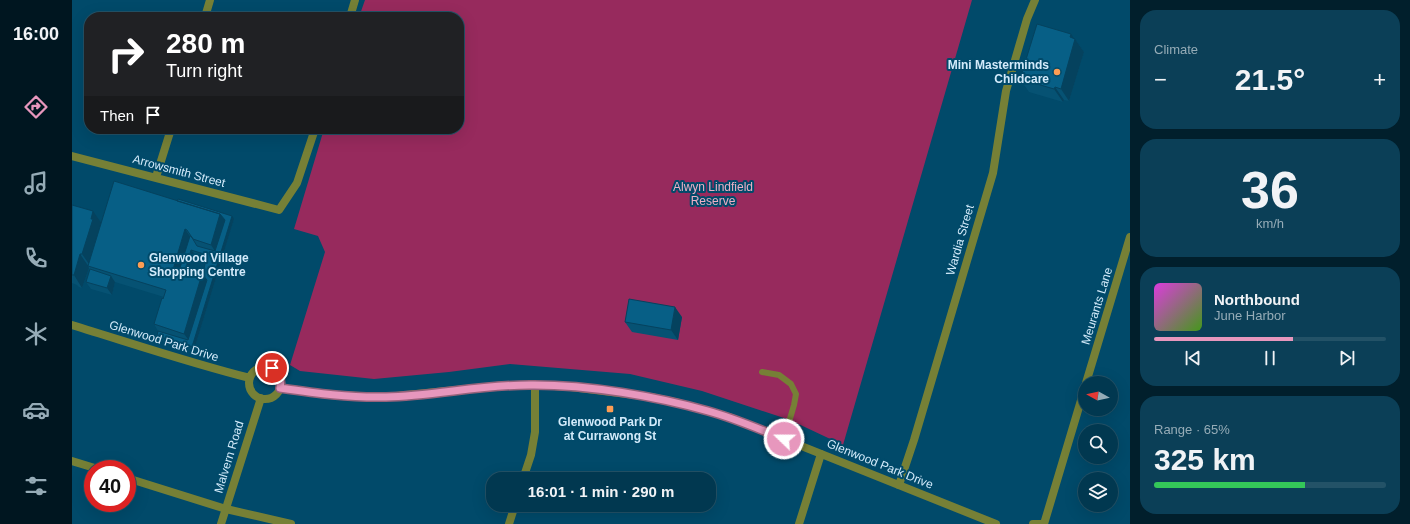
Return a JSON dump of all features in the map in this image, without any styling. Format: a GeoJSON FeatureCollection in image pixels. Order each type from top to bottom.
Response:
{"type":"FeatureCollection","features":[{"type":"Feature","properties":{"kind":"street"},"geometry":{"type":"LineString","coordinates":[[206,12],[210,0]]}},
{"type":"Feature","properties":{"kind":"street"},"geometry":{"type":"LineString","coordinates":[[351,12],[355,0]]}},
{"type":"Feature","properties":{"kind":"street","name":"Wardia Street"},"geometry":{"type":"LineString","coordinates":[[899,485],[914,440],[993,173],[1006,91],[1027,19],[1035,0]]}},
{"type":"Feature","properties":{"kind":"street"},"geometry":{"type":"LineString","coordinates":[[156,177],[169,134]]}},
{"type":"Feature","properties":{"kind":"street","name":"Arrowsmith Street"},"geometry":{"type":"LineString","coordinates":[[72,156],[279,210],[297,183],[313,134]]}},
{"type":"Feature","properties":{"kind":"street","name":"Meurants Lane"},"geometry":{"type":"LineString","coordinates":[[1088,376],[1130,237]]}},
{"type":"Feature","properties":{"kind":"street","name":"Glenwood Park Drive"},"geometry":{"type":"LineString","coordinates":[[72,325],[204,366],[250,378]]}},
{"type":"Feature","properties":{"kind":"street"},"geometry":{"type":"LineString","coordinates":[[261,367],[272,368],[279,374],[280,388],[270,398],[261,398],[253,392],[249,383],[250,378],[252,373],[261,367]]}},
{"type":"Feature","properties":{"kind":"street","name":"Glenwood Park Drive"},"geometry":{"type":"LineString","coordinates":[[280,388],[334,395],[386,397],[506,385],[535,385],[613,392],[679,403],[729,417],[996,524]]}},
{"type":"Feature","properties":{"kind":"street"},"geometry":{"type":"LineString","coordinates":[[525,472],[534,432],[535,385]]}},
{"type":"Feature","properties":{"kind":"street","name":"Malvern Road"},"geometry":{"type":"LineString","coordinates":[[221,524],[261,398]]}},
{"type":"Feature","properties":{"kind":"street"},"geometry":{"type":"LineString","coordinates":[[1033,524],[1044,524],[1078,410]]}},
{"type":"Feature","properties":{"kind":"street"},"geometry":{"type":"LineString","coordinates":[[800,524],[821,454]]}},
{"type":"Feature","properties":{"kind":"street"},"geometry":{"type":"LineString","coordinates":[[72,461],[84,465]]}},
{"type":"Feature","properties":{"kind":"street"},"geometry":{"type":"LineString","coordinates":[[136,481],[226,509],[291,524]]}},
{"type":"Feature","properties":{"kind":"street"},"geometry":{"type":"LineString","coordinates":[[509,524],[513,512]]}},
{"type":"Feature","properties":{"kind":"lane"},"geometry":{"type":"LineString","coordinates":[[762,372],[779,375],[791,384],[796,394],[784,439]]}},
{"type":"Feature","properties":{"kind":"green space","name":"Alwyn Lindfield Reserve"},"geometry":{"type":"Polygon","coordinates":[[[365,0],[972,0],[843,445],[790,420],[702,391],[630,374],[510,364],[449,372],[374,379],[300,371],[290,365],[325,252],[318,236],[294,229],[322,134],[464,134],[464,12],[361,12],[365,0]]]}},
{"type":"Feature","properties":{"kind":"building"},"geometry":{"type":"Polygon","coordinates":[[[1037,24],[1071,34],[1070,37],[1075,39],[1061,89],[1055,87],[1054,89],[1020,79],[1037,24]]]}},
{"type":"Feature","properties":{"kind":"building","name":"Glenwood Village Shopping Centre"},"geometry":{"type":"Polygon","coordinates":[[[114,181],[220,214],[211,245],[193,239],[185,229],[172,273],[184,268],[202,274],[184,334],[154,324],[166,290],[88,266],[114,181]]]}},
{"type":"Feature","properties":{"kind":"building"},"geometry":{"type":"Polygon","coordinates":[[[178,199],[232,216],[192,347],[157,336],[158,331],[188,340],[207,280],[202,274],[184,268],[179,271],[190,236],[197,246],[215,251],[225,220],[220,214],[177,201],[178,199]],[[191,250],[186,268],[203,273],[207,255],[191,250]]]}},
{"type":"Feature","properties":{"kind":"building"},"geometry":{"type":"Polygon","coordinates":[[[72,205],[93,211],[91,219],[93,219],[74,275],[72,275],[72,205]]]}},
{"type":"Feature","properties":{"kind":"building"},"geometry":{"type":"Polygon","coordinates":[[[90,269],[111,276],[107,288],[86,282],[90,269]]]}},
{"type":"Feature","properties":{"kind":"building"},"geometry":{"type":"Polygon","coordinates":[[[629,299],[675,307],[671,330],[625,322],[629,299]]]}},
{"type":"Feature","properties":{"kind":"place","name":"Mini Masterminds Childcare"},"geometry":{"type":"Point","coordinates":[1057,72]}},
{"type":"Feature","properties":{"kind":"place","name":"Glenwood Village Shopping Centre"},"geometry":{"type":"Point","coordinates":[141,265]}},
{"type":"Feature","properties":{"kind":"place","name":"Glenwood Park Dr at Currawong St"},"geometry":{"type":"Point","coordinates":[610,409]}},
{"type":"Feature","properties":{"kind":"route"},"geometry":{"type":"LineString","coordinates":[[272,368],[279,374],[281,383],[280,388],[344,396],[386,397],[506,385],[572,387],[613,392],[679,403],[729,417],[784,439]]}}]}
